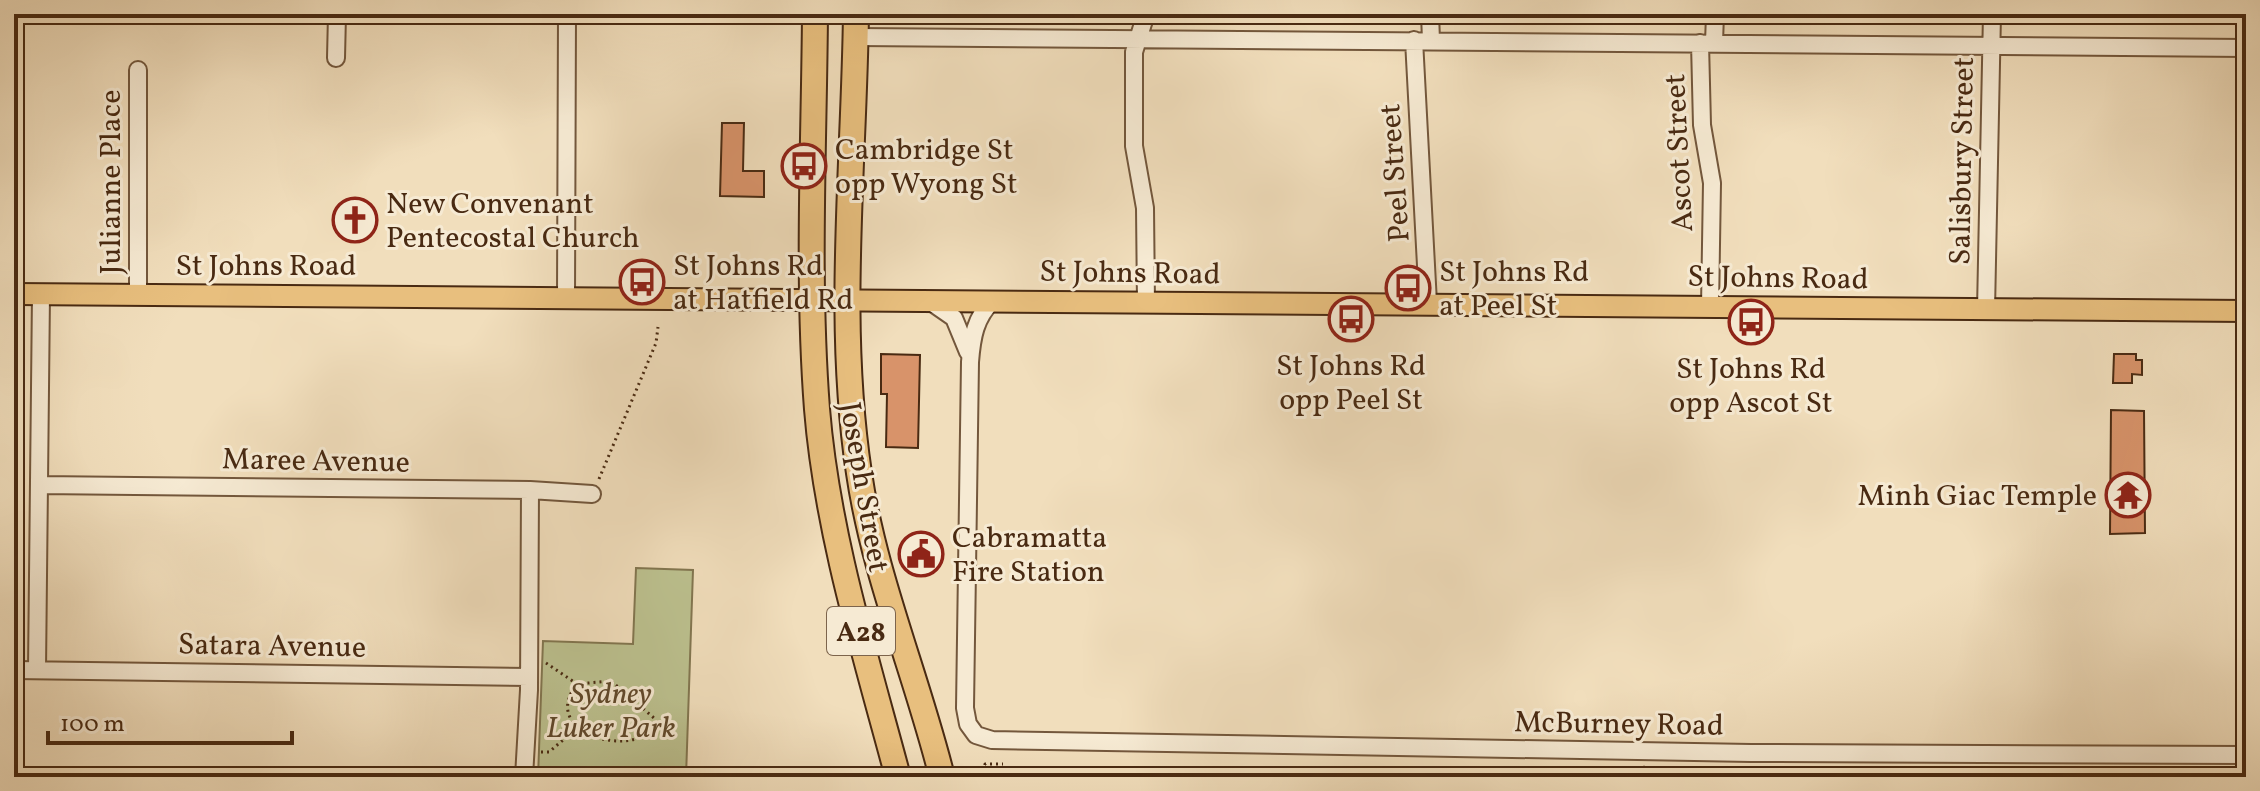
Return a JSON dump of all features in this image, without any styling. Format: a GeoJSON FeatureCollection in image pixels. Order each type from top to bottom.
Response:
{"type":"FeatureCollection","features":[{"type":"Feature","properties":{"kind":"highway","name":"A28"},"geometry":{"type":"LineString","coordinates":[[813,299],[815,14]]}},
{"type":"Feature","properties":{"kind":"highway","name":"A28"},"geometry":{"type":"LineString","coordinates":[[848,299],[848,206],[856,26]]}},
{"type":"Feature","properties":{"kind":"highway","name":"Joseph Street"},"geometry":{"type":"LineString","coordinates":[[813,299],[818,411],[827,484],[898,777]]}},
{"type":"Feature","properties":{"kind":"highway","name":"Joseph Street"},"geometry":{"type":"LineString","coordinates":[[848,299],[850,403],[859,477],[873,540],[942,777]]}},
{"type":"Feature","properties":{"kind":"main road","name":"St Johns Road"},"geometry":{"type":"LineString","coordinates":[[14,294],[2246,311]]}},
{"type":"Feature","properties":{"kind":"street"},"geometry":{"type":"LineString","coordinates":[[336,58],[337,14]]}},
{"type":"Feature","properties":{"kind":"street"},"geometry":{"type":"LineString","coordinates":[[566,298],[567,14]]}},
{"type":"Feature","properties":{"kind":"street"},"geometry":{"type":"LineString","coordinates":[[1146,14],[1134,52],[1134,146],[1145,208],[1146,303]]}},
{"type":"Feature","properties":{"kind":"street","name":"Peel Street"},"geometry":{"type":"LineString","coordinates":[[1428,303],[1422,40],[1430,14]]}},
{"type":"Feature","properties":{"kind":"street","name":"Ascot Street"},"geometry":{"type":"LineString","coordinates":[[1710,307],[1712,183],[1702,125],[1707,43],[1715,14]]}},
{"type":"Feature","properties":{"kind":"street","name":"Salisbury Street"},"geometry":{"type":"LineString","coordinates":[[1986,310],[1992,14]]}},
{"type":"Feature","properties":{"kind":"street"},"geometry":{"type":"LineString","coordinates":[[856,26],[1140,37],[2246,48]]}},
{"type":"Feature","properties":{"kind":"street","name":"Julianne Place"},"geometry":{"type":"LineString","coordinates":[[138,70],[138,294]]}},
{"type":"Feature","properties":{"kind":"street"},"geometry":{"type":"LineString","coordinates":[[37,670],[41,294]]}},
{"type":"Feature","properties":{"kind":"street"},"geometry":{"type":"LineString","coordinates":[[928,299],[954,318],[970,362]]}},
{"type":"Feature","properties":{"kind":"street"},"geometry":{"type":"LineString","coordinates":[[970,362],[972,335],[982,311],[993,300]]}},
{"type":"Feature","properties":{"kind":"street","name":"McBurney Road"},"geometry":{"type":"LineString","coordinates":[[970,362],[965,708],[968,724],[976,735],[992,740],[1751,753],[2246,755]]}},
{"type":"Feature","properties":{"kind":"street","name":"Maree Avenue"},"geometry":{"type":"LineString","coordinates":[[39,485],[530,490],[592,494]]}},
{"type":"Feature","properties":{"kind":"street"},"geometry":{"type":"LineString","coordinates":[[524,777],[529,677],[530,490]]}},
{"type":"Feature","properties":{"kind":"street","name":"Satara Avenue"},"geometry":{"type":"LineString","coordinates":[[14,670],[529,677]]}},
{"type":"Feature","properties":{"kind":"path"},"geometry":{"type":"LineString","coordinates":[[592,494],[656,343],[658,327]]}},
{"type":"Feature","properties":{"kind":"path"},"geometry":{"type":"LineString","coordinates":[[528,658],[560,670],[577,684],[611,681],[654,718],[652,732],[628,743],[608,742],[577,728],[570,718],[569,704],[577,684]]}},
{"type":"Feature","properties":{"kind":"path"},"geometry":{"type":"LineString","coordinates":[[527,752],[549,752],[577,728]]}},
{"type":"Feature","properties":{"kind":"path"},"geometry":{"type":"LineString","coordinates":[[985,777],[985,764],[1003,764]]}},
{"type":"Feature","properties":{"kind":"green space","name":"Sydney Luker Park"},"geometry":{"type":"Polygon","coordinates":[[[636,568],[693,570],[686,777],[538,777],[543,641],[633,644],[636,568]]]}},
{"type":"Feature","properties":{"kind":"building"},"geometry":{"type":"Polygon","coordinates":[[[722,123],[744,123],[743,171],[764,171],[764,197],[720,196],[722,123]]]}},
{"type":"Feature","properties":{"kind":"building","name":"Cabramatta Fire Station"},"geometry":{"type":"Polygon","coordinates":[[[881,354],[920,355],[918,448],[886,447],[887,394],[881,394],[881,354]]]}},
{"type":"Feature","properties":{"kind":"building"},"geometry":{"type":"Polygon","coordinates":[[[2114,354],[2136,354],[2136,360],[2142,360],[2142,375],[2132,374],[2132,383],[2113,383],[2114,354]]]}},
{"type":"Feature","properties":{"kind":"building","name":"Minh Giac Temple"},"geometry":{"type":"Polygon","coordinates":[[[2111,410],[2144,411],[2145,533],[2110,534],[2111,410]]]}},
{"type":"Feature","properties":{"kind":"place","name":"Cambridge St opp Wyong St"},"geometry":{"type":"Point","coordinates":[804,166]}},
{"type":"Feature","properties":{"kind":"place","name":"New Convenant Pentecostal Church"},"geometry":{"type":"Point","coordinates":[355,220]}},
{"type":"Feature","properties":{"kind":"place","name":"St Johns Rd at Hatfield Rd"},"geometry":{"type":"Point","coordinates":[642,282]}},
{"type":"Feature","properties":{"kind":"place","name":"St Johns Rd at Peel St"},"geometry":{"type":"Point","coordinates":[1408,288]}},
{"type":"Feature","properties":{"kind":"place","name":"St Johns Rd opp Peel St"},"geometry":{"type":"Point","coordinates":[1351,319]}},
{"type":"Feature","properties":{"kind":"place","name":"St Johns Rd opp Ascot St"},"geometry":{"type":"Point","coordinates":[1751,322]}},
{"type":"Feature","properties":{"kind":"place","name":"Minh Giac Temple"},"geometry":{"type":"Point","coordinates":[2128,495]}},
{"type":"Feature","properties":{"kind":"place","name":"Cabramatta Fire Station"},"geometry":{"type":"Point","coordinates":[921,554]}}]}
